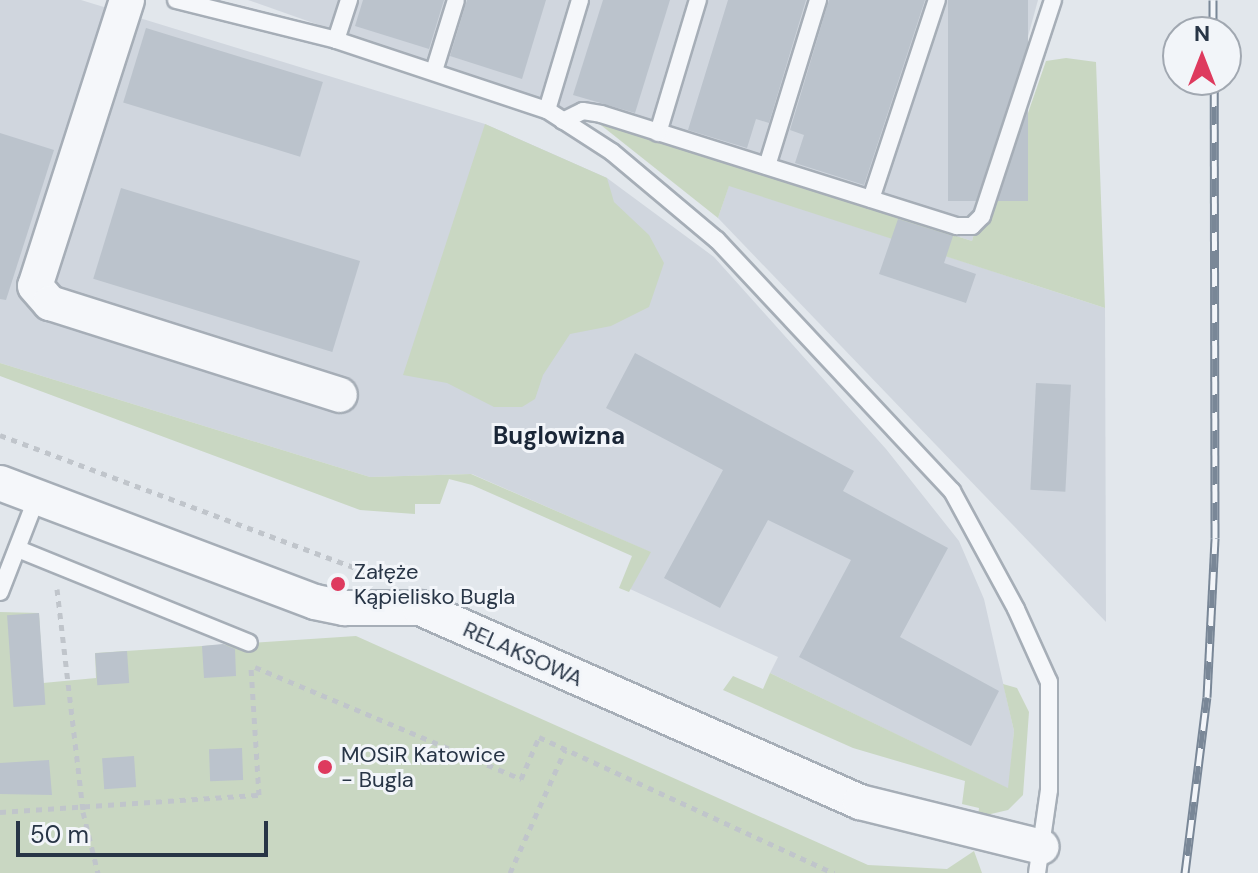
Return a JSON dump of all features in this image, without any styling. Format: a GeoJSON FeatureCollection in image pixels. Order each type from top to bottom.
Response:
{"type":"FeatureCollection","features":[{"type":"Feature","properties":{"kind":"street"},"geometry":{"type":"LineString","coordinates":[[127,0],[35,286],[50,303],[340,395]]}},
{"type":"Feature","properties":{"kind":"street","name":"RELAKSOWA"},"geometry":{"type":"LineString","coordinates":[[0,483],[315,602],[344,608],[420,608],[860,802],[1040,860]]}},
{"type":"Feature","properties":{"kind":"lane"},"geometry":{"type":"LineString","coordinates":[[176,0],[336,40],[547,110],[612,152],[717,240],[952,491],[1049,682],[1049,790],[1040,860]]}},
{"type":"Feature","properties":{"kind":"lane"},"geometry":{"type":"LineString","coordinates":[[336,40],[349,0]]}},
{"type":"Feature","properties":{"kind":"lane"},"geometry":{"type":"LineString","coordinates":[[434,71],[456,0]]}},
{"type":"Feature","properties":{"kind":"lane"},"geometry":{"type":"LineString","coordinates":[[547,110],[580,0]]}},
{"type":"Feature","properties":{"kind":"lane"},"geometry":{"type":"LineString","coordinates":[[658,133],[698,0]]}},
{"type":"Feature","properties":{"kind":"lane"},"geometry":{"type":"LineString","coordinates":[[767,166],[818,0]]}},
{"type":"Feature","properties":{"kind":"lane"},"geometry":{"type":"LineString","coordinates":[[871,199],[937,0]]}},
{"type":"Feature","properties":{"kind":"lane"},"geometry":{"type":"LineString","coordinates":[[563,121],[583,111],[957,226],[972,226],[982,216],[1053,0]]}},
{"type":"Feature","properties":{"kind":"lane"},"geometry":{"type":"LineString","coordinates":[[0,592],[37,497]]}},
{"type":"Feature","properties":{"kind":"lane"},"geometry":{"type":"LineString","coordinates":[[18,549],[249,643]]}},
{"type":"Feature","properties":{"kind":"path"},"geometry":{"type":"LineString","coordinates":[[0,435],[319,557],[379,573]]}},
{"type":"Feature","properties":{"kind":"path"},"geometry":{"type":"LineString","coordinates":[[55,564],[82,806],[98,873]]}},
{"type":"Feature","properties":{"kind":"path"},"geometry":{"type":"LineString","coordinates":[[0,812],[259,795],[249,643]]}},
{"type":"Feature","properties":{"kind":"path"},"geometry":{"type":"LineString","coordinates":[[251,665],[521,779],[539,737],[834,873]]}},
{"type":"Feature","properties":{"kind":"path"},"geometry":{"type":"LineString","coordinates":[[510,873],[565,749]]}},
{"type":"Feature","properties":{"kind":"shaded area"},"geometry":{"type":"Polygon","coordinates":[[[0,0],[81,0],[485,124],[607,178],[714,257],[886,449],[959,541],[984,599],[1014,731],[1009,789],[770,673],[778,657],[630,589],[650,552],[472,474],[370,477],[0,363],[0,0]]]}},
{"type":"Feature","properties":{"kind":"shaded area"},"geometry":{"type":"Polygon","coordinates":[[[248,0],[1038,0],[972,241],[556,109],[248,0]]]}},
{"type":"Feature","properties":{"kind":"shaded area"},"geometry":{"type":"Polygon","coordinates":[[[729,185],[1105,308],[1106,622],[718,218],[729,185]]]}},
{"type":"Feature","properties":{"kind":"green space"},"geometry":{"type":"Polygon","coordinates":[[[1066,58],[1096,62],[1105,308],[729,186],[718,218],[597,122],[972,241],[975,230],[992,217],[1046,61],[1066,58]]]}},
{"type":"Feature","properties":{"kind":"green space"},"geometry":{"type":"Polygon","coordinates":[[[485,124],[607,178],[614,202],[649,235],[664,263],[649,307],[611,326],[570,334],[543,375],[535,399],[522,407],[494,407],[447,383],[403,375],[485,124]]]}},
{"type":"Feature","properties":{"kind":"green space"},"geometry":{"type":"Polygon","coordinates":[[[0,363],[370,477],[471,474],[651,552],[629,592],[619,588],[632,556],[472,485],[449,479],[440,504],[415,504],[415,514],[360,510],[0,376],[0,363]]]}},
{"type":"Feature","properties":{"kind":"green space","name":"MOSiR Katowice - Bugla"},"geometry":{"type":"Polygon","coordinates":[[[0,612],[39,613],[43,683],[96,678],[95,653],[356,636],[868,865],[947,869],[974,851],[982,873],[0,873],[0,612]]]}},
{"type":"Feature","properties":{"kind":"green space"},"geometry":{"type":"Polygon","coordinates":[[[770,673],[1008,788],[1014,731],[1003,684],[1017,688],[1029,712],[1023,795],[1008,810],[978,817],[979,808],[962,804],[965,781],[853,748],[723,690],[733,676],[763,689],[770,673]]]}},
{"type":"Feature","properties":{"kind":"building"},"geometry":{"type":"Polygon","coordinates":[[[363,0],[444,0],[429,49],[355,26],[363,0]]]}},
{"type":"Feature","properties":{"kind":"building"},"geometry":{"type":"Polygon","coordinates":[[[467,0],[546,0],[522,79],[450,56],[467,0]]]}},
{"type":"Feature","properties":{"kind":"building"},"geometry":{"type":"Polygon","coordinates":[[[603,0],[670,0],[635,113],[573,95],[603,0]]]}},
{"type":"Feature","properties":{"kind":"building"},"geometry":{"type":"Polygon","coordinates":[[[728,0],[806,0],[769,123],[756,119],[747,148],[688,130],[728,0]]]}},
{"type":"Feature","properties":{"kind":"building"},"geometry":{"type":"Polygon","coordinates":[[[829,0],[925,0],[864,185],[795,163],[804,135],[790,130],[829,0]]]}},
{"type":"Feature","properties":{"kind":"building"},"geometry":{"type":"Polygon","coordinates":[[[948,0],[1028,0],[1028,201],[948,201],[948,0]]]}},
{"type":"Feature","properties":{"kind":"building"},"geometry":{"type":"Polygon","coordinates":[[[146,28],[323,82],[300,157],[123,103],[146,28]]]}},
{"type":"Feature","properties":{"kind":"building"},"geometry":{"type":"Polygon","coordinates":[[[0,133],[54,150],[6,300],[0,299],[0,133]]]}},
{"type":"Feature","properties":{"kind":"building"},"geometry":{"type":"Polygon","coordinates":[[[121,188],[360,261],[332,352],[93,279],[121,188]]]}},
{"type":"Feature","properties":{"kind":"building"},"geometry":{"type":"Polygon","coordinates":[[[898,219],[953,236],[944,263],[976,274],[966,303],[879,274],[898,219]]]}},
{"type":"Feature","properties":{"kind":"building"},"geometry":{"type":"Polygon","coordinates":[[[635,353],[854,471],[843,491],[948,548],[900,637],[999,691],[971,746],[799,657],[851,560],[768,520],[720,608],[664,578],[723,470],[606,408],[635,353]]]}},
{"type":"Feature","properties":{"kind":"building"},"geometry":{"type":"Polygon","coordinates":[[[1036,383],[1071,385],[1065,492],[1030,490],[1036,383]]]}},
{"type":"Feature","properties":{"kind":"building"},"geometry":{"type":"Polygon","coordinates":[[[39,613],[45,705],[13,707],[7,615],[39,613]]]}},
{"type":"Feature","properties":{"kind":"building"},"geometry":{"type":"Polygon","coordinates":[[[223,644],[235,649],[236,676],[204,678],[202,646],[223,644]]]}},
{"type":"Feature","properties":{"kind":"building"},"geometry":{"type":"Polygon","coordinates":[[[127,651],[129,683],[97,685],[95,653],[127,651]]]}},
{"type":"Feature","properties":{"kind":"building"},"geometry":{"type":"Polygon","coordinates":[[[242,748],[243,780],[210,781],[209,749],[242,748]]]}},
{"type":"Feature","properties":{"kind":"building"},"geometry":{"type":"Polygon","coordinates":[[[134,756],[136,787],[104,789],[102,758],[134,756]]]}},
{"type":"Feature","properties":{"kind":"building"},"geometry":{"type":"Polygon","coordinates":[[[49,760],[52,795],[0,794],[0,763],[49,760]]]}},
{"type":"Feature","properties":{"kind":"railway"},"geometry":{"type":"LineString","coordinates":[[1213,0],[1213,16]]}},
{"type":"Feature","properties":{"kind":"railway"},"geometry":{"type":"LineString","coordinates":[[1185,873],[1207,697],[1215,538],[1214,96]]}},
{"type":"Feature","properties":{"kind":"place","name":"Załęże Kąpielisko Bugla"},"geometry":{"type":"Point","coordinates":[338,584]}},
{"type":"Feature","properties":{"kind":"place","name":"MOSiR Katowice - Bugla"},"geometry":{"type":"Point","coordinates":[325,767]}},
{"type":"Feature","properties":{"kind":"district","name":"Buglowizna"},"geometry":{"type":"Point","coordinates":[559,436]}}]}
